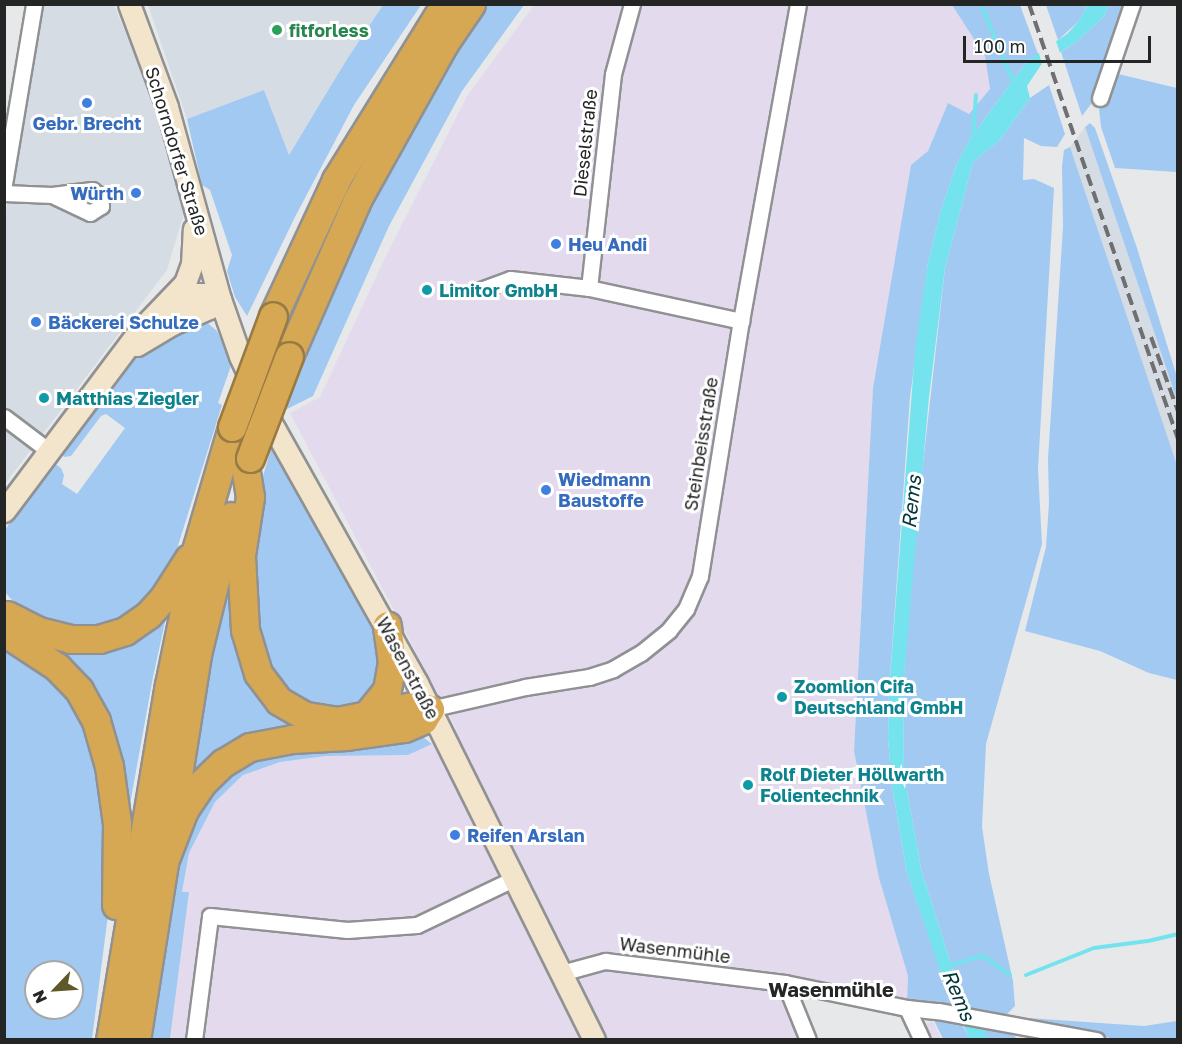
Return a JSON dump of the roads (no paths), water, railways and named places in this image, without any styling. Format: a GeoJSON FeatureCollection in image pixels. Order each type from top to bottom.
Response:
{"type":"FeatureCollection","features":[{"type":"Feature","properties":{"kind":"highway"},"geometry":{"type":"LineString","coordinates":[[110,1040],[120,967],[196,548],[232,427],[273,315],[336,180],[445,4]]}},
{"type":"Feature","properties":{"kind":"highway"},"geometry":{"type":"LineString","coordinates":[[136,1040],[160,872],[197,654],[230,519],[289,356],[357,200],[445,42],[471,4]]}},
{"type":"Feature","properties":{"kind":"highway"},"geometry":{"type":"LineString","coordinates":[[160,872],[184,810],[202,783],[223,763],[250,747],[292,739],[404,728],[423,720],[430,709],[417,705],[338,721],[305,716],[279,701],[258,673],[245,630],[241,555],[250,497],[248,464]]}},
{"type":"Feature","properties":{"kind":"highway"},"geometry":{"type":"LineString","coordinates":[[8,618],[39,631],[70,639],[99,639],[125,631],[148,615],[164,597],[196,548]]}},
{"type":"Feature","properties":{"kind":"highway"},"geometry":{"type":"LineString","coordinates":[[8,618],[80,690],[96,721],[108,766],[117,824],[118,879],[113,949],[120,967]]}},
{"type":"Feature","properties":{"kind":"highway"},"geometry":{"type":"LineString","coordinates":[[366,716],[387,690],[392,662],[387,625]]}},
{"type":"Feature","properties":{"kind":"street"},"geometry":{"type":"LineString","coordinates":[[4,184],[34,4]]}},
{"type":"Feature","properties":{"kind":"street","name":"Schorndorfer Straße"},"geometry":{"type":"LineString","coordinates":[[129,4],[167,107],[220,299]]}},
{"type":"Feature","properties":{"kind":"street","name":"Dieselstraße"},"geometry":{"type":"LineString","coordinates":[[590,288],[613,74],[632,4]]}},
{"type":"Feature","properties":{"kind":"street","name":"Steinbeisstraße"},"geometry":{"type":"LineString","coordinates":[[430,709],[525,687],[589,677],[614,669],[642,653],[669,630],[686,609],[700,576],[741,321],[798,4]]}},
{"type":"Feature","properties":{"kind":"street"},"geometry":{"type":"LineString","coordinates":[[1100,98],[1132,4]]}},
{"type":"Feature","properties":{"kind":"street"},"geometry":{"type":"LineString","coordinates":[[4,193],[52,195]]}},
{"type":"Feature","properties":{"kind":"street"},"geometry":{"type":"LineString","coordinates":[[4,512],[140,330],[185,283],[192,264],[195,238],[192,201]]}},
{"type":"Feature","properties":{"kind":"street"},"geometry":{"type":"LineString","coordinates":[[483,289],[510,279],[590,288],[741,321]]}},
{"type":"Feature","properties":{"kind":"street"},"geometry":{"type":"LineString","coordinates":[[161,310],[195,294],[206,294],[220,299]]}},
{"type":"Feature","properties":{"kind":"street"},"geometry":{"type":"LineString","coordinates":[[118,358],[147,338],[209,308],[220,299]]}},
{"type":"Feature","properties":{"kind":"street","name":"Wasenstraße"},"geometry":{"type":"LineString","coordinates":[[220,299],[240,356],[270,421],[387,625],[594,1040]]}},
{"type":"Feature","properties":{"kind":"street"},"geometry":{"type":"LineString","coordinates":[[4,417],[49,451]]}},
{"type":"Feature","properties":{"kind":"street"},"geometry":{"type":"LineString","coordinates":[[194,1040],[210,916],[347,930],[417,925],[513,879]]}},
{"type":"Feature","properties":{"kind":"street","name":"Wasenmühle"},"geometry":{"type":"LineString","coordinates":[[561,973],[606,961],[785,983],[907,1008],[938,1011],[1096,1040]]}},
{"type":"Feature","properties":{"kind":"street"},"geometry":{"type":"LineString","coordinates":[[785,983],[808,1040]]}},
{"type":"Feature","properties":{"kind":"street"},"geometry":{"type":"LineString","coordinates":[[907,1008],[922,1040]]}},
{"type":"Feature","properties":{"kind":"water","name":"Rems"},"geometry":{"type":"Polygon","coordinates":[[[1088,5],[1108,5],[1105,15],[1079,40],[1041,65],[1027,86],[1030,98],[1000,140],[973,162],[945,268],[929,397],[903,687],[904,773],[921,869],[954,974],[988,1039],[970,1040],[944,982],[907,873],[892,786],[888,739],[889,691],[915,351],[928,263],[940,213],[956,166],[970,139],[1028,60],[1067,34],[1078,22],[1088,5]]]}},
{"type":"Feature","properties":{"kind":"waterway"},"geometry":{"type":"LineString","coordinates":[[981,4],[1014,84]]}},
{"type":"Feature","properties":{"kind":"waterway"},"geometry":{"type":"LineString","coordinates":[[973,139],[976,95]]}},
{"type":"Feature","properties":{"kind":"waterway"},"geometry":{"type":"LineString","coordinates":[[1026,975],[1094,948],[1148,941],[1178,934]]}},
{"type":"Feature","properties":{"kind":"waterway","name":"Rems"},"geometry":{"type":"LineString","coordinates":[[947,966],[983,956],[1010,975]]}},
{"type":"Feature","properties":{"kind":"railway"},"geometry":{"type":"LineString","coordinates":[[1029,4],[1178,439]]}},
{"type":"Feature","properties":{"kind":"railway"},"geometry":{"type":"LineString","coordinates":[[1151,337],[1178,411]]}},
{"type":"Feature","properties":{"kind":"place","name":"fitforless"},"geometry":{"type":"Point","coordinates":[277,30]}},
{"type":"Feature","properties":{"kind":"place","name":"Gebr. Brecht"},"geometry":{"type":"Point","coordinates":[87,103]}},
{"type":"Feature","properties":{"kind":"place","name":"Würth"},"geometry":{"type":"Point","coordinates":[136,193]}},
{"type":"Feature","properties":{"kind":"place","name":"Heu Andi"},"geometry":{"type":"Point","coordinates":[556,244]}},
{"type":"Feature","properties":{"kind":"place","name":"Limitor GmbH"},"geometry":{"type":"Point","coordinates":[427,290]}},
{"type":"Feature","properties":{"kind":"place","name":"Bäckerei Schulze"},"geometry":{"type":"Point","coordinates":[36,322]}},
{"type":"Feature","properties":{"kind":"place","name":"Matthias Ziegler"},"geometry":{"type":"Point","coordinates":[44,398]}},
{"type":"Feature","properties":{"kind":"place","name":"Wiedmann Baustoffe"},"geometry":{"type":"Point","coordinates":[546,490]}},
{"type":"Feature","properties":{"kind":"place","name":"Zoomlion Cifa Deutschland GmbH"},"geometry":{"type":"Point","coordinates":[782,697]}},
{"type":"Feature","properties":{"kind":"place","name":"Rolf Dieter Höllwarth Folientechnik"},"geometry":{"type":"Point","coordinates":[748,785]}},
{"type":"Feature","properties":{"kind":"place","name":"Reifen Arslan"},"geometry":{"type":"Point","coordinates":[455,835]}},
{"type":"Feature","properties":{"kind":"district","name":"Wasenmühle"},"geometry":{"type":"Point","coordinates":[831,989]}}]}
